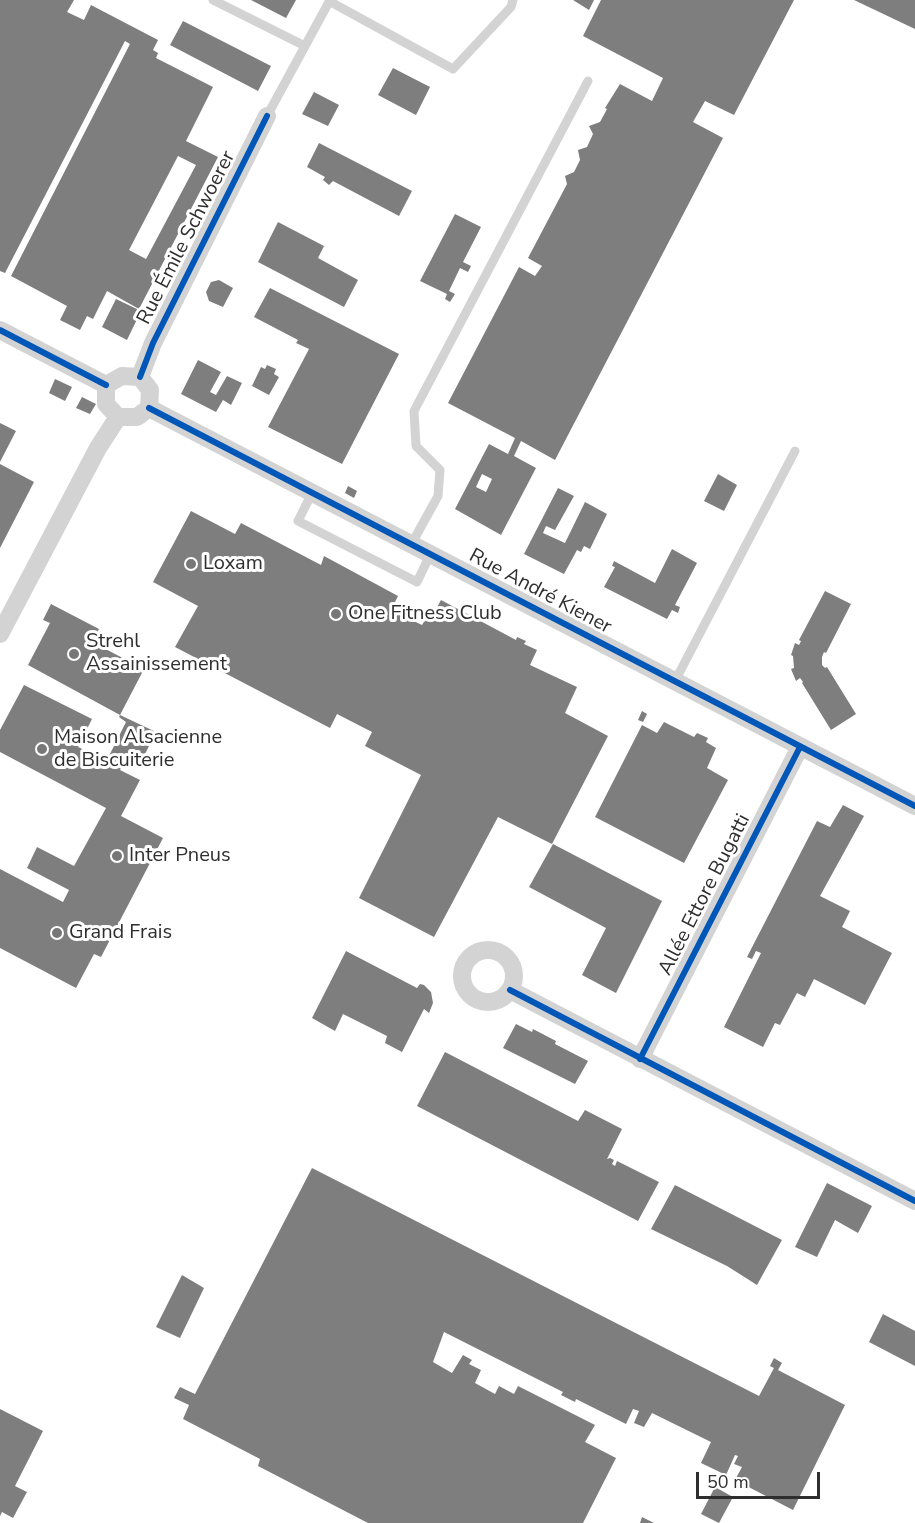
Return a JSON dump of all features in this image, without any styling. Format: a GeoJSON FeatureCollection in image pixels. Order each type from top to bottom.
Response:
{"type":"FeatureCollection","features":[{"type":"Feature","properties":{"kind":"street","name":"Rue Émile Schwoerer"},"geometry":{"type":"LineString","coordinates":[[140,377],[153,342],[267,116]]}},
{"type":"Feature","properties":{"kind":"street"},"geometry":{"type":"LineString","coordinates":[[0,330],[106,385]]}},
{"type":"Feature","properties":{"kind":"street"},"geometry":{"type":"LineString","coordinates":[[122,376],[140,377],[150,390],[149,408],[137,417],[118,417],[106,404],[106,385],[122,376]]}},
{"type":"Feature","properties":{"kind":"street","name":"Rue André Kiener"},"geometry":{"type":"LineString","coordinates":[[149,408],[313,491],[915,806]]}},
{"type":"Feature","properties":{"kind":"street"},"geometry":{"type":"LineString","coordinates":[[0,634],[98,448],[118,417]]}},
{"type":"Feature","properties":{"kind":"street","name":"Allée Ettore Bugatti"},"geometry":{"type":"LineString","coordinates":[[640,1059],[800,747]]}},
{"type":"Feature","properties":{"kind":"street"},"geometry":{"type":"LineString","coordinates":[[510,990],[915,1201]]}},
{"type":"Feature","properties":{"kind":"lane"},"geometry":{"type":"LineString","coordinates":[[213,0],[305,45]]}},
{"type":"Feature","properties":{"kind":"lane"},"geometry":{"type":"LineString","coordinates":[[267,116],[329,1],[453,69],[511,7],[513,0]]}},
{"type":"Feature","properties":{"kind":"lane"},"geometry":{"type":"LineString","coordinates":[[412,543],[438,496],[440,470],[416,446],[414,411],[588,81]]}},
{"type":"Feature","properties":{"kind":"lane"},"geometry":{"type":"LineString","coordinates":[[675,681],[795,451]]}},
{"type":"Feature","properties":{"kind":"lane"},"geometry":{"type":"LineString","coordinates":[[313,491],[297,521],[417,582],[431,553]]}},
{"type":"Feature","properties":{"kind":"building"},"geometry":{"type":"Polygon","coordinates":[[[0,0],[74,0],[67,12],[84,20],[91,5],[158,40],[153,50],[158,53],[156,58],[213,87],[186,141],[218,157],[139,309],[107,291],[93,319],[87,316],[80,330],[60,320],[67,306],[11,276],[130,44],[125,41],[5,273],[0,271],[0,0]],[[178,156],[129,250],[146,259],[196,165],[178,156]]]}},
{"type":"Feature","properties":{"kind":"building"},"geometry":{"type":"Polygon","coordinates":[[[251,0],[296,0],[286,18],[251,0]]]}},
{"type":"Feature","properties":{"kind":"building"},"geometry":{"type":"Polygon","coordinates":[[[573,0],[594,0],[589,10],[573,0]]]}},
{"type":"Feature","properties":{"kind":"building"},"geometry":{"type":"Polygon","coordinates":[[[601,0],[794,0],[734,115],[705,101],[693,122],[723,138],[555,460],[521,441],[514,456],[536,468],[501,535],[455,509],[489,444],[508,454],[515,438],[448,403],[519,267],[535,276],[542,266],[528,258],[567,184],[565,176],[574,172],[580,160],[578,150],[587,147],[593,134],[589,126],[600,122],[607,109],[605,108],[620,84],[652,101],[663,78],[583,36],[601,0]],[[482,474],[476,487],[486,492],[492,479],[482,474]]]}},
{"type":"Feature","properties":{"kind":"building"},"geometry":{"type":"Polygon","coordinates":[[[854,0],[915,0],[915,29],[854,0]]]}},
{"type":"Feature","properties":{"kind":"building"},"geometry":{"type":"Polygon","coordinates":[[[183,21],[271,66],[258,91],[170,45],[183,21]]]}},
{"type":"Feature","properties":{"kind":"building"},"geometry":{"type":"Polygon","coordinates":[[[393,68],[430,87],[416,115],[378,95],[393,68]]]}},
{"type":"Feature","properties":{"kind":"building"},"geometry":{"type":"Polygon","coordinates":[[[314,92],[339,105],[328,126],[302,114],[314,92]]]}},
{"type":"Feature","properties":{"kind":"building"},"geometry":{"type":"Polygon","coordinates":[[[319,143],[412,191],[399,216],[333,181],[329,185],[323,180],[325,177],[307,167],[319,143]]]}},
{"type":"Feature","properties":{"kind":"building"},"geometry":{"type":"Polygon","coordinates":[[[455,214],[481,227],[463,262],[471,266],[468,272],[460,268],[449,291],[455,294],[450,302],[445,299],[447,294],[420,281],[455,214]]]}},
{"type":"Feature","properties":{"kind":"building"},"geometry":{"type":"Polygon","coordinates":[[[278,222],[324,246],[318,258],[358,280],[344,307],[258,262],[278,222]]]}},
{"type":"Feature","properties":{"kind":"building"},"geometry":{"type":"Polygon","coordinates":[[[219,280],[233,288],[223,307],[209,301],[206,292],[211,282],[219,280]]]}},
{"type":"Feature","properties":{"kind":"building"},"geometry":{"type":"Polygon","coordinates":[[[270,288],[399,354],[342,464],[268,427],[309,349],[296,343],[298,340],[254,317],[270,288]]]}},
{"type":"Feature","properties":{"kind":"building"},"geometry":{"type":"Polygon","coordinates":[[[116,299],[141,311],[127,340],[102,327],[116,299]]]}},
{"type":"Feature","properties":{"kind":"building"},"geometry":{"type":"Polygon","coordinates":[[[198,360],[221,372],[210,392],[216,395],[227,376],[242,383],[231,405],[223,400],[216,412],[181,394],[198,360]]]}},
{"type":"Feature","properties":{"kind":"building"},"geometry":{"type":"Polygon","coordinates":[[[267,365],[276,369],[274,374],[279,377],[269,395],[252,386],[261,367],[265,369],[267,365]]]}},
{"type":"Feature","properties":{"kind":"building"},"geometry":{"type":"Polygon","coordinates":[[[55,379],[72,387],[65,401],[49,393],[55,379]]]}},
{"type":"Feature","properties":{"kind":"building"},"geometry":{"type":"Polygon","coordinates":[[[82,397],[96,404],[90,414],[76,408],[82,397]]]}},
{"type":"Feature","properties":{"kind":"building"},"geometry":{"type":"Polygon","coordinates":[[[0,423],[16,431],[0,462],[0,423]]]}},
{"type":"Feature","properties":{"kind":"building"},"geometry":{"type":"Polygon","coordinates":[[[0,464],[34,482],[0,548],[0,464]]]}},
{"type":"Feature","properties":{"kind":"building"},"geometry":{"type":"Polygon","coordinates":[[[718,474],[737,485],[724,511],[704,501],[718,474]]]}},
{"type":"Feature","properties":{"kind":"building"},"geometry":{"type":"Polygon","coordinates":[[[348,486],[357,491],[354,498],[345,493],[348,486]]]}},
{"type":"Feature","properties":{"kind":"building"},"geometry":{"type":"Polygon","coordinates":[[[558,488],[574,496],[555,530],[546,526],[543,533],[565,543],[585,502],[607,514],[590,549],[584,546],[581,552],[577,550],[564,574],[524,554],[558,488]]]}},
{"type":"Feature","properties":{"kind":"building"},"geometry":{"type":"Polygon","coordinates":[[[191,511],[235,534],[241,523],[321,565],[324,556],[398,596],[391,610],[422,625],[430,612],[434,613],[441,600],[516,640],[517,637],[526,641],[524,644],[537,650],[530,665],[577,687],[565,713],[608,736],[552,844],[498,817],[434,937],[359,898],[421,775],[365,746],[372,732],[337,714],[330,728],[175,647],[198,606],[153,582],[191,511]]]}},
{"type":"Feature","properties":{"kind":"building"},"geometry":{"type":"Polygon","coordinates":[[[672,549],[697,563],[675,605],[680,607],[678,613],[672,610],[667,619],[604,587],[615,567],[612,566],[614,561],[655,583],[672,549]]]}},
{"type":"Feature","properties":{"kind":"building"},"geometry":{"type":"Polygon","coordinates":[[[515,573],[529,580],[525,588],[512,581],[515,573]]]}},
{"type":"Feature","properties":{"kind":"building"},"geometry":{"type":"Polygon","coordinates":[[[825,591],[851,604],[826,653],[824,652],[822,665],[827,667],[856,714],[831,730],[803,682],[800,678],[796,681],[791,669],[794,668],[791,655],[795,643],[799,645],[801,641],[799,640],[825,591]]]}},
{"type":"Feature","properties":{"kind":"building","name":"Strehl Assainissement"},"geometry":{"type":"Polygon","coordinates":[[[51,604],[99,629],[92,642],[144,669],[120,715],[28,665],[50,623],[43,620],[51,604]]]}},
{"type":"Feature","properties":{"kind":"building"},"geometry":{"type":"Polygon","coordinates":[[[24,685],[92,719],[78,747],[107,760],[126,722],[119,717],[120,715],[156,732],[142,760],[128,754],[120,770],[140,780],[121,816],[163,838],[101,957],[94,954],[76,988],[0,948],[0,869],[63,902],[69,890],[27,868],[37,847],[74,866],[106,808],[0,752],[0,730],[24,685]]]}},
{"type":"Feature","properties":{"kind":"building"},"geometry":{"type":"Polygon","coordinates":[[[642,711],[647,714],[643,722],[638,720],[642,711]]]}},
{"type":"Feature","properties":{"kind":"building"},"geometry":{"type":"Polygon","coordinates":[[[664,722],[694,737],[697,733],[708,738],[706,742],[716,748],[707,768],[728,780],[684,863],[595,817],[642,725],[657,733],[664,722]]]}},
{"type":"Feature","properties":{"kind":"building"},"geometry":{"type":"Polygon","coordinates":[[[843,805],[864,816],[820,896],[850,911],[842,927],[892,953],[865,1005],[814,979],[805,997],[797,993],[780,1025],[775,1023],[763,1047],[724,1027],[761,953],[756,951],[752,959],[747,957],[817,821],[830,827],[843,805]]]}},
{"type":"Feature","properties":{"kind":"building"},"geometry":{"type":"Polygon","coordinates":[[[553,844],[662,901],[616,993],[582,975],[606,928],[529,887],[553,844]]]}},
{"type":"Feature","properties":{"kind":"building"},"geometry":{"type":"Polygon","coordinates":[[[346,951],[417,988],[420,984],[424,985],[431,992],[433,1003],[429,1013],[424,1009],[402,1052],[385,1043],[387,1036],[343,1014],[335,1031],[312,1018],[346,951]]]}},
{"type":"Feature","properties":{"kind":"building"},"geometry":{"type":"Polygon","coordinates":[[[516,1024],[532,1032],[533,1029],[556,1041],[555,1044],[588,1061],[575,1084],[503,1048],[516,1024]]]}},
{"type":"Feature","properties":{"kind":"building"},"geometry":{"type":"Polygon","coordinates":[[[445,1052],[578,1121],[585,1110],[622,1129],[607,1159],[614,1160],[612,1164],[615,1166],[617,1161],[659,1182],[638,1221],[417,1106],[445,1052]]]}},
{"type":"Feature","properties":{"kind":"building"},"geometry":{"type":"Polygon","coordinates":[[[312,1168],[759,1396],[774,1368],[770,1366],[774,1358],[782,1363],[778,1370],[845,1405],[793,1510],[735,1480],[742,1467],[734,1464],[738,1456],[735,1455],[726,1475],[701,1463],[711,1442],[652,1413],[644,1427],[634,1423],[639,1411],[633,1409],[626,1424],[576,1399],[575,1402],[561,1395],[563,1392],[444,1332],[433,1362],[452,1373],[463,1355],[472,1360],[469,1364],[481,1370],[475,1383],[495,1394],[499,1386],[514,1394],[518,1386],[595,1425],[585,1442],[616,1458],[583,1523],[368,1523],[258,1466],[260,1459],[183,1419],[189,1405],[174,1398],[180,1387],[195,1394],[312,1168]]]}},
{"type":"Feature","properties":{"kind":"building"},"geometry":{"type":"Polygon","coordinates":[[[827,1183],[872,1206],[858,1233],[835,1220],[817,1257],[795,1247],[827,1183]]]}},
{"type":"Feature","properties":{"kind":"building"},"geometry":{"type":"Polygon","coordinates":[[[675,1185],[782,1240],[757,1285],[727,1266],[651,1229],[675,1185]]]}},
{"type":"Feature","properties":{"kind":"building"},"geometry":{"type":"Polygon","coordinates":[[[182,1275],[204,1288],[180,1338],[156,1327],[182,1275]]]}},
{"type":"Feature","properties":{"kind":"building"},"geometry":{"type":"Polygon","coordinates":[[[883,1314],[915,1331],[915,1366],[869,1342],[883,1314]]]}},
{"type":"Feature","properties":{"kind":"building"},"geometry":{"type":"Polygon","coordinates":[[[0,1409],[43,1431],[15,1486],[27,1492],[13,1518],[2,1512],[0,1516],[0,1409]]]}},
{"type":"Feature","properties":{"kind":"building"},"geometry":{"type":"Polygon","coordinates":[[[715,1487],[733,1497],[719,1523],[701,1514],[715,1487]]]}},
{"type":"Feature","properties":{"kind":"building"},"geometry":{"type":"Polygon","coordinates":[[[642,1517],[654,1523],[640,1523],[642,1517]]]}},
{"type":"Feature","properties":{"kind":"cycle path"},"geometry":{"type":"LineString","coordinates":[[140,377],[153,343],[267,116]]}},
{"type":"Feature","properties":{"kind":"cycle path"},"geometry":{"type":"LineString","coordinates":[[0,330],[106,385]]}},
{"type":"Feature","properties":{"kind":"cycle path"},"geometry":{"type":"LineString","coordinates":[[149,408],[915,806]]}},
{"type":"Feature","properties":{"kind":"cycle path"},"geometry":{"type":"LineString","coordinates":[[640,1059],[800,747]]}},
{"type":"Feature","properties":{"kind":"cycle path"},"geometry":{"type":"LineString","coordinates":[[510,990],[915,1201]]}},
{"type":"Feature","properties":{"kind":"place","name":"Loxam"},"geometry":{"type":"Point","coordinates":[191,564]}},
{"type":"Feature","properties":{"kind":"place","name":"One Fitness Club"},"geometry":{"type":"Point","coordinates":[336,614]}},
{"type":"Feature","properties":{"kind":"place","name":"Strehl Assainissement"},"geometry":{"type":"Point","coordinates":[74,654]}},
{"type":"Feature","properties":{"kind":"place","name":"Maison Alsacienne de Biscuiterie"},"geometry":{"type":"Point","coordinates":[42,749]}},
{"type":"Feature","properties":{"kind":"place","name":"Inter Pneus"},"geometry":{"type":"Point","coordinates":[117,856]}},
{"type":"Feature","properties":{"kind":"place","name":"Grand Frais"},"geometry":{"type":"Point","coordinates":[57,933]}}]}
